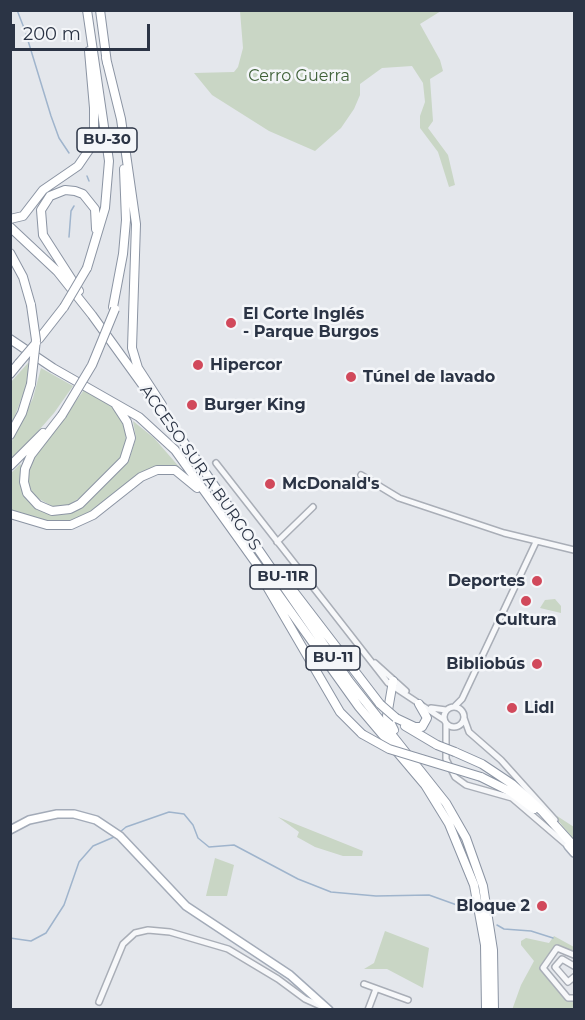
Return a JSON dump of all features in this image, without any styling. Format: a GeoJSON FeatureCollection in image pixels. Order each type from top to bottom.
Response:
{"type":"FeatureCollection","features":[{"type":"Feature","properties":{"kind":"highway"},"geometry":{"type":"LineString","coordinates":[[10,219],[23,216],[43,190],[78,166],[91,147],[94,138],[94,108],[87,10]]}},
{"type":"Feature","properties":{"kind":"highway","name":"BU-30"},"geometry":{"type":"LineString","coordinates":[[11,371],[64,307],[87,268],[105,208],[109,161],[87,10]]}},
{"type":"Feature","properties":{"kind":"highway","name":"BU-30"},"geometry":{"type":"LineString","coordinates":[[10,466],[61,413],[91,362],[114,308],[126,220],[125,177],[100,10]]}},
{"type":"Feature","properties":{"kind":"highway"},"geometry":{"type":"LineString","coordinates":[[106,58],[121,119],[136,224],[132,348],[138,368],[196,459]]}},
{"type":"Feature","properties":{"kind":"highway"},"geometry":{"type":"LineString","coordinates":[[87,268],[96,231],[95,209],[83,194],[65,190],[44,202],[40,210],[40,225],[47,242],[85,300],[92,315]]}},
{"type":"Feature","properties":{"kind":"highway","name":"ACCESO SUR A BURGOS"},"geometry":{"type":"LineString","coordinates":[[10,227],[57,271],[92,315],[196,459],[349,681],[432,782],[454,821],[480,912],[485,945],[486,1010]]}},
{"type":"Feature","properties":{"kind":"highway"},"geometry":{"type":"LineString","coordinates":[[10,253],[23,277],[31,305],[36,340],[32,384],[22,413],[10,435]]}},
{"type":"Feature","properties":{"kind":"highway","name":"ACCESO SUR A BURGOS"},"geometry":{"type":"LineString","coordinates":[[10,339],[53,368],[139,417],[175,450],[359,706],[454,821],[466,838],[483,886],[491,928],[494,1010]]}},
{"type":"Feature","properties":{"kind":"highway"},"geometry":{"type":"LineString","coordinates":[[10,346],[53,368]]}},
{"type":"Feature","properties":{"kind":"highway"},"geometry":{"type":"LineString","coordinates":[[61,413],[31,455],[25,469],[24,482],[27,493],[38,505],[52,511],[70,509],[80,504],[124,460],[131,438],[127,422],[114,401]]}},
{"type":"Feature","properties":{"kind":"highway","name":"BU-11R"},"geometry":{"type":"LineString","coordinates":[[196,459],[371,694],[396,718]]}},
{"type":"Feature","properties":{"kind":"highway"},"geometry":{"type":"LineString","coordinates":[[10,514],[47,525],[71,525],[93,515],[141,477],[162,470],[181,473],[211,498]]}},
{"type":"Feature","properties":{"kind":"highway","name":"BU-11R"},"geometry":{"type":"LineString","coordinates":[[250,555],[340,712],[362,734],[389,749],[481,777],[521,798],[571,846]]}},
{"type":"Feature","properties":{"kind":"highway"},"geometry":{"type":"LineString","coordinates":[[392,684],[387,708],[389,724],[438,784],[454,821]]}},
{"type":"Feature","properties":{"kind":"highway"},"geometry":{"type":"LineString","coordinates":[[396,718],[414,727],[422,727],[427,722],[423,707]]}},
{"type":"Feature","properties":{"kind":"highway"},"geometry":{"type":"LineString","coordinates":[[396,718],[413,732],[482,764],[512,784],[533,801],[571,846]]}},
{"type":"Feature","properties":{"kind":"main road"},"geometry":{"type":"LineString","coordinates":[[10,830],[29,820],[57,813],[84,816],[117,833],[186,906],[290,975],[328,1009]]}},
{"type":"Feature","properties":{"kind":"main road"},"geometry":{"type":"LineString","coordinates":[[571,846],[574,853]]}},
{"type":"Feature","properties":{"kind":"street"},"geometry":{"type":"LineString","coordinates":[[216,463],[363,652],[392,684],[452,727],[459,726],[465,718]]}},
{"type":"Feature","properties":{"kind":"street"},"geometry":{"type":"LineString","coordinates":[[361,475],[399,498],[536,542],[574,550]]}},
{"type":"Feature","properties":{"kind":"street"},"geometry":{"type":"LineString","coordinates":[[277,542],[313,507]]}},
{"type":"Feature","properties":{"kind":"street"},"geometry":{"type":"LineString","coordinates":[[423,707],[436,711],[447,710],[462,699],[536,542]]}},
{"type":"Feature","properties":{"kind":"street"},"geometry":{"type":"LineString","coordinates":[[462,699],[462,710],[469,732],[501,760],[549,813],[571,846]]}},
{"type":"Feature","properties":{"kind":"street"},"geometry":{"type":"LineString","coordinates":[[455,706],[462,710]]}},
{"type":"Feature","properties":{"kind":"street"},"geometry":{"type":"LineString","coordinates":[[447,710],[446,759],[455,777],[466,785],[512,798],[571,846]]}},
{"type":"Feature","properties":{"kind":"street"},"geometry":{"type":"LineString","coordinates":[[99,1002],[103,987],[123,944],[135,933],[148,930],[170,932],[228,949],[278,979],[305,999],[328,1009]]}},
{"type":"Feature","properties":{"kind":"street"},"geometry":{"type":"LineString","coordinates":[[574,955],[557,948],[543,968],[568,998],[574,998]]}},
{"type":"Feature","properties":{"kind":"street"},"geometry":{"type":"LineString","coordinates":[[574,966],[562,959],[555,967],[568,982],[574,977]]}},
{"type":"Feature","properties":{"kind":"street"},"geometry":{"type":"LineString","coordinates":[[364,984],[408,1000]]}},
{"type":"Feature","properties":{"kind":"street"},"geometry":{"type":"LineString","coordinates":[[368,1010],[376,989]]}},
{"type":"Feature","properties":{"kind":"green space","name":"Cerro Guerra"},"geometry":{"type":"Polygon","coordinates":[[[240,11],[441,11],[420,24],[440,60],[443,71],[430,79],[433,121],[428,128],[448,155],[455,185],[449,187],[438,152],[420,128],[420,116],[425,102],[423,83],[412,66],[382,68],[360,84],[360,95],[354,109],[341,128],[315,151],[269,131],[212,95],[194,73],[234,72],[238,67],[243,48],[240,11]]]}},
{"type":"Feature","properties":{"kind":"green space"},"geometry":{"type":"Polygon","coordinates":[[[28,363],[32,364],[27,384],[11,426],[11,382],[28,363]]]}},
{"type":"Feature","properties":{"kind":"green space"},"geometry":{"type":"Polygon","coordinates":[[[41,368],[73,386],[54,413],[11,462],[11,443],[33,398],[41,368]]]}},
{"type":"Feature","properties":{"kind":"green space"},"geometry":{"type":"Polygon","coordinates":[[[84,390],[115,408],[125,427],[126,441],[120,460],[89,492],[67,506],[55,508],[34,496],[27,481],[29,465],[84,390]]]}},
{"type":"Feature","properties":{"kind":"green space"},"geometry":{"type":"Polygon","coordinates":[[[133,421],[154,438],[181,469],[167,466],[154,468],[98,509],[67,524],[46,521],[11,511],[11,473],[20,464],[22,491],[33,506],[54,515],[68,514],[82,507],[129,460],[136,438],[133,421]]]}},
{"type":"Feature","properties":{"kind":"green space"},"geometry":{"type":"Polygon","coordinates":[[[555,599],[561,606],[561,613],[540,608],[545,600],[555,599]]]}},
{"type":"Feature","properties":{"kind":"green space"},"geometry":{"type":"Polygon","coordinates":[[[557,816],[574,827],[574,841],[558,820],[557,816]]]}},
{"type":"Feature","properties":{"kind":"green space"},"geometry":{"type":"Polygon","coordinates":[[[278,817],[363,851],[362,856],[343,856],[315,847],[297,837],[299,832],[278,817]]]}},
{"type":"Feature","properties":{"kind":"green space"},"geometry":{"type":"Polygon","coordinates":[[[215,858],[234,865],[227,896],[206,896],[215,858]]]}},
{"type":"Feature","properties":{"kind":"green space"},"geometry":{"type":"Polygon","coordinates":[[[385,931],[429,948],[423,988],[387,969],[364,969],[374,963],[385,931]]]}},
{"type":"Feature","properties":{"kind":"green space"},"geometry":{"type":"Polygon","coordinates":[[[554,936],[574,947],[574,952],[557,945],[539,967],[566,999],[574,1002],[574,1009],[512,1010],[521,985],[534,961],[521,945],[521,941],[526,938],[549,943],[554,936]]]}},
{"type":"Feature","properties":{"kind":"waterway"},"geometry":{"type":"LineString","coordinates":[[17,10],[24,28]]}},
{"type":"Feature","properties":{"kind":"waterway"},"geometry":{"type":"LineString","coordinates":[[26,34],[51,116],[59,138],[69,153]]}},
{"type":"Feature","properties":{"kind":"waterway"},"geometry":{"type":"LineString","coordinates":[[87,176],[89,181]]}},
{"type":"Feature","properties":{"kind":"waterway"},"geometry":{"type":"LineString","coordinates":[[69,237],[71,211],[74,206]]}},
{"type":"Feature","properties":{"kind":"waterway"},"geometry":{"type":"LineString","coordinates":[[120,832],[126,827],[169,812],[184,814],[193,825],[198,838],[209,847],[234,845],[298,879],[331,892],[376,896],[429,895],[468,909]]}},
{"type":"Feature","properties":{"kind":"waterway"},"geometry":{"type":"LineString","coordinates":[[10,938],[31,941],[46,933],[64,905],[79,862],[93,846],[114,837]]}},
{"type":"Feature","properties":{"kind":"waterway"},"geometry":{"type":"LineString","coordinates":[[497,925],[504,929],[531,931],[553,938]]}},
{"type":"Feature","properties":{"kind":"place","name":"El Corte Inglés - Parque Burgos"},"geometry":{"type":"Point","coordinates":[231,323]}},
{"type":"Feature","properties":{"kind":"place","name":"Hipercor"},"geometry":{"type":"Point","coordinates":[198,365]}},
{"type":"Feature","properties":{"kind":"place","name":"Túnel de lavado"},"geometry":{"type":"Point","coordinates":[351,377]}},
{"type":"Feature","properties":{"kind":"place","name":"Burger King"},"geometry":{"type":"Point","coordinates":[192,405]}},
{"type":"Feature","properties":{"kind":"place","name":"McDonald's"},"geometry":{"type":"Point","coordinates":[270,484]}},
{"type":"Feature","properties":{"kind":"place","name":"Deportes"},"geometry":{"type":"Point","coordinates":[537,581]}},
{"type":"Feature","properties":{"kind":"place","name":"Cultura"},"geometry":{"type":"Point","coordinates":[526,601]}},
{"type":"Feature","properties":{"kind":"place","name":"Bibliobús"},"geometry":{"type":"Point","coordinates":[537,664]}},
{"type":"Feature","properties":{"kind":"place","name":"Lidl"},"geometry":{"type":"Point","coordinates":[512,708]}},
{"type":"Feature","properties":{"kind":"place","name":"Bloque 2"},"geometry":{"type":"Point","coordinates":[542,906]}}]}
